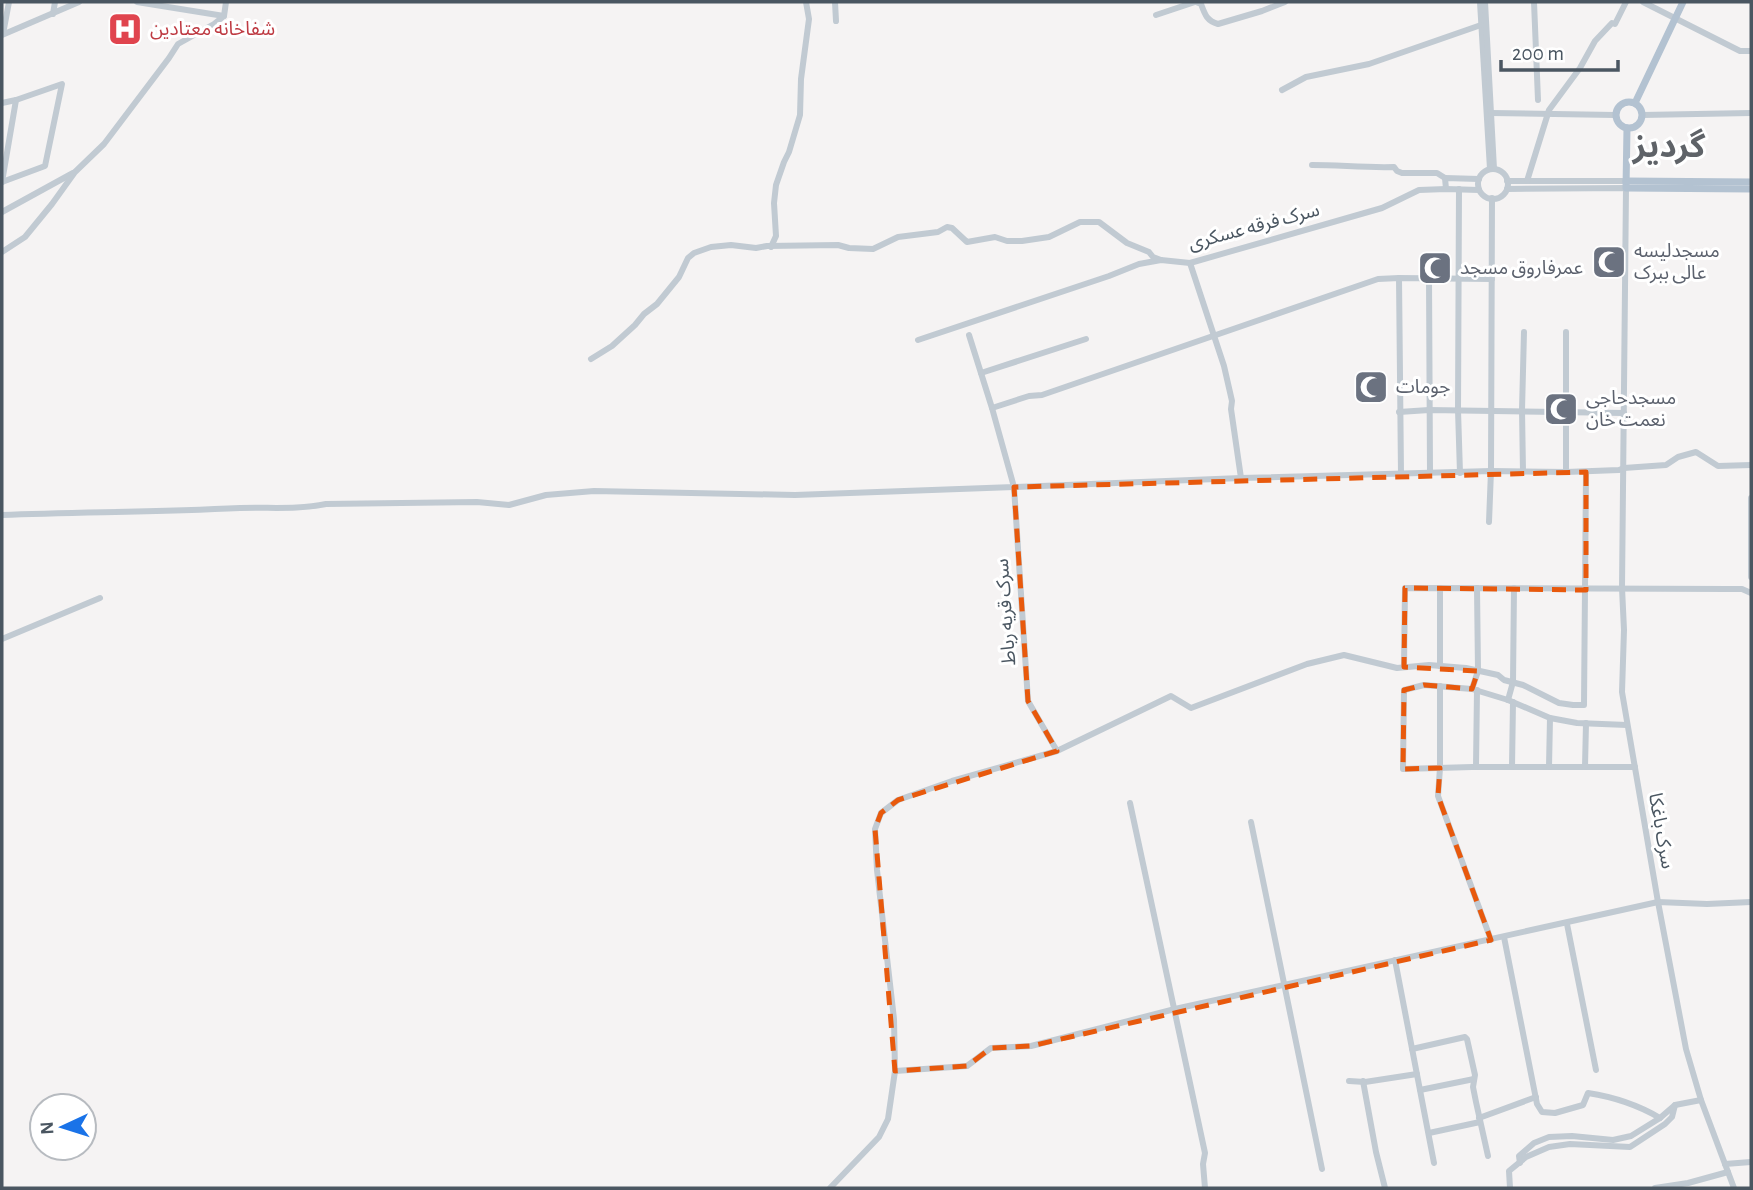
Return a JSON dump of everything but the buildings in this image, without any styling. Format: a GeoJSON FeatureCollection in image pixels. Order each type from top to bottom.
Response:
{"type":"FeatureCollection","features":[{"type":"Feature","properties":{"kind":"main road"},"geometry":{"type":"LineString","coordinates":[[1634,103],[1683,2]]}},
{"type":"Feature","properties":{"kind":"main road"},"geometry":{"type":"LineString","coordinates":[[1630,102],[1641,110],[1642,115],[1639,123],[1627,128],[1619,124],[1615,115],[1621,104],[1630,102]]}},
{"type":"Feature","properties":{"kind":"main road"},"geometry":{"type":"LineString","coordinates":[[1626,184],[1627,128]]}},
{"type":"Feature","properties":{"kind":"main road"},"geometry":{"type":"LineString","coordinates":[[1626,184],[1751,182]]}},
{"type":"Feature","properties":{"kind":"main road"},"geometry":{"type":"LineString","coordinates":[[1626,184],[1751,189]]}},
{"type":"Feature","properties":{"kind":"street"},"geometry":{"type":"LineString","coordinates":[[3,34],[9,2]]}},
{"type":"Feature","properties":{"kind":"street"},"geometry":{"type":"LineString","coordinates":[[53,14],[55,2]]}},
{"type":"Feature","properties":{"kind":"street"},"geometry":{"type":"LineString","coordinates":[[3,34],[79,2]]}},
{"type":"Feature","properties":{"kind":"street"},"geometry":{"type":"LineString","coordinates":[[140,2],[183,5],[224,16]]}},
{"type":"Feature","properties":{"kind":"street"},"geometry":{"type":"LineString","coordinates":[[2,252],[25,237],[75,172],[104,144],[177,44],[224,16],[226,2]]}},
{"type":"Feature","properties":{"kind":"street"},"geometry":{"type":"LineString","coordinates":[[771,247],[776,236],[776,185],[800,115],[801,79],[809,19],[806,2]]}},
{"type":"Feature","properties":{"kind":"street"},"geometry":{"type":"LineString","coordinates":[[835,2],[836,21]]}},
{"type":"Feature","properties":{"kind":"street"},"geometry":{"type":"LineString","coordinates":[[1156,16],[1196,2],[1201,5],[1206,18],[1218,23],[1285,2]]}},
{"type":"Feature","properties":{"kind":"street"},"geometry":{"type":"LineString","coordinates":[[1480,2],[1492,169]]}},
{"type":"Feature","properties":{"kind":"street"},"geometry":{"type":"LineString","coordinates":[[1485,2],[1492,169]]}},
{"type":"Feature","properties":{"kind":"street"},"geometry":{"type":"LineString","coordinates":[[1534,2],[1538,100]]}},
{"type":"Feature","properties":{"kind":"street"},"geometry":{"type":"LineString","coordinates":[[1527,181],[1548,114],[1595,41],[1612,23],[1615,24],[1626,2]]}},
{"type":"Feature","properties":{"kind":"street"},"geometry":{"type":"LineString","coordinates":[[1643,2],[1740,51],[1751,51]]}},
{"type":"Feature","properties":{"kind":"street"},"geometry":{"type":"LineString","coordinates":[[1282,90],[1306,77],[1369,64],[1481,25]]}},
{"type":"Feature","properties":{"kind":"street"},"geometry":{"type":"LineString","coordinates":[[2,103],[62,84],[45,166],[2,182],[16,100]]}},
{"type":"Feature","properties":{"kind":"street"},"geometry":{"type":"LineString","coordinates":[[1491,113],[1615,115]]}},
{"type":"Feature","properties":{"kind":"street"},"geometry":{"type":"LineString","coordinates":[[1642,115],[1751,113]]}},
{"type":"Feature","properties":{"kind":"street"},"geometry":{"type":"LineString","coordinates":[[1312,165],[1394,167],[1402,173],[1437,173],[1445,178],[1479,179]]}},
{"type":"Feature","properties":{"kind":"street"},"geometry":{"type":"LineString","coordinates":[[1492,169],[1503,173],[1507,184],[1502,195],[1492,198],[1479,190],[1479,179],[1483,173],[1492,169]]}},
{"type":"Feature","properties":{"kind":"street"},"geometry":{"type":"LineString","coordinates":[[2,212],[75,172]]}},
{"type":"Feature","properties":{"kind":"street"},"geometry":{"type":"LineString","coordinates":[[1445,178],[1446,189]]}},
{"type":"Feature","properties":{"kind":"street"},"geometry":{"type":"LineString","coordinates":[[1507,184],[1527,181],[1626,184]]}},
{"type":"Feature","properties":{"kind":"street"},"geometry":{"type":"LineString","coordinates":[[1507,184],[1626,184]]}},
{"type":"Feature","properties":{"kind":"street","name":"سرک باغکا"},"geometry":{"type":"LineString","coordinates":[[1626,184],[1622,692],[1686,1049],[1701,1100],[1734,1188]]}},
{"type":"Feature","properties":{"kind":"street"},"geometry":{"type":"LineString","coordinates":[[1459,189],[1460,473]]}},
{"type":"Feature","properties":{"kind":"street","name":"سرک فرقه عسکری"},"geometry":{"type":"LineString","coordinates":[[918,340],[1139,264],[1161,260],[1190,263],[1382,208],[1419,190],[1479,190]]}},
{"type":"Feature","properties":{"kind":"street"},"geometry":{"type":"LineString","coordinates":[[1489,522],[1492,198]]}},
{"type":"Feature","properties":{"kind":"street"},"geometry":{"type":"LineString","coordinates":[[591,359],[612,346],[657,304],[679,277],[688,258],[711,247],[838,245],[873,249],[898,237],[938,232],[947,227],[967,242],[995,237],[1007,241],[1022,241],[1049,237],[1080,222],[1099,222],[1127,243],[1149,251],[1153,257],[1161,260]]}},
{"type":"Feature","properties":{"kind":"street"},"geometry":{"type":"LineString","coordinates":[[1190,263],[1224,366],[1232,401],[1241,478]]}},
{"type":"Feature","properties":{"kind":"street"},"geometry":{"type":"LineString","coordinates":[[1399,278],[1401,474]]}},
{"type":"Feature","properties":{"kind":"street"},"geometry":{"type":"LineString","coordinates":[[1429,278],[1430,474]]}},
{"type":"Feature","properties":{"kind":"street"},"geometry":{"type":"LineString","coordinates":[[992,408],[1029,396],[1042,395],[1378,279],[1492,279]]}},
{"type":"Feature","properties":{"kind":"street"},"geometry":{"type":"LineString","coordinates":[[1523,472],[1524,332]]}},
{"type":"Feature","properties":{"kind":"street"},"geometry":{"type":"LineString","coordinates":[[1566,332],[1566,472]]}},
{"type":"Feature","properties":{"kind":"street","name":"سرک قریه رباط"},"geometry":{"type":"LineString","coordinates":[[968,335],[1014,487],[1028,701],[1056,751]]}},
{"type":"Feature","properties":{"kind":"street"},"geometry":{"type":"LineString","coordinates":[[981,373],[1086,339]]}},
{"type":"Feature","properties":{"kind":"street"},"geometry":{"type":"LineString","coordinates":[[1399,412],[1522,410],[1624,413]]}},
{"type":"Feature","properties":{"kind":"street"},"geometry":{"type":"LineString","coordinates":[[2,515],[267,507],[283,509],[326,504],[477,502],[509,505],[546,495],[594,491],[795,495],[1241,478],[1491,471],[1566,472],[1666,465],[1678,457],[1696,452],[1718,466],[1751,465]]}},
{"type":"Feature","properties":{"kind":"street"},"geometry":{"type":"LineString","coordinates":[[830,1188],[879,1137],[888,1119],[895,1071],[894,1019],[877,870],[875,829],[881,813],[898,800],[952,781],[1056,751],[1171,696],[1191,708],[1307,664],[1343,655],[1397,668],[1440,666],[1498,675],[1559,703],[1584,705],[1586,471]]}},
{"type":"Feature","properties":{"kind":"street"},"geometry":{"type":"LineString","coordinates":[[1751,498],[1751,577]]}},
{"type":"Feature","properties":{"kind":"street"},"geometry":{"type":"LineString","coordinates":[[1404,667],[1405,588],[1742,589],[1751,593]]}},
{"type":"Feature","properties":{"kind":"street"},"geometry":{"type":"LineString","coordinates":[[1440,588],[1440,666]]}},
{"type":"Feature","properties":{"kind":"street"},"geometry":{"type":"LineString","coordinates":[[1476,767],[1477,588]]}},
{"type":"Feature","properties":{"kind":"street"},"geometry":{"type":"LineString","coordinates":[[1511,767],[1510,701],[1513,682],[1514,588]]}},
{"type":"Feature","properties":{"kind":"street"},"geometry":{"type":"LineString","coordinates":[[2,639],[100,598]]}},
{"type":"Feature","properties":{"kind":"street"},"geometry":{"type":"LineString","coordinates":[[1627,725],[1550,718],[1475,689],[1424,685],[1404,690],[1403,769],[1635,767]]}},
{"type":"Feature","properties":{"kind":"street"},"geometry":{"type":"LineString","coordinates":[[1440,686],[1438,796],[1491,940]]}},
{"type":"Feature","properties":{"kind":"street"},"geometry":{"type":"LineString","coordinates":[[1549,767],[1550,718]]}},
{"type":"Feature","properties":{"kind":"street"},"geometry":{"type":"LineString","coordinates":[[1585,767],[1586,723]]}},
{"type":"Feature","properties":{"kind":"street"},"geometry":{"type":"LineString","coordinates":[[1130,803],[1205,1153],[1205,1188]]}},
{"type":"Feature","properties":{"kind":"street"},"geometry":{"type":"LineString","coordinates":[[1251,822],[1322,1169]]}},
{"type":"Feature","properties":{"kind":"street"},"geometry":{"type":"LineString","coordinates":[[895,1071],[967,1066],[991,1048],[1031,1045],[1175,1009],[1658,902],[1751,902]]}},
{"type":"Feature","properties":{"kind":"street"},"geometry":{"type":"LineString","coordinates":[[1567,923],[1596,1070]]}},
{"type":"Feature","properties":{"kind":"street"},"geometry":{"type":"LineString","coordinates":[[1504,937],[1536,1097],[1542,1112],[1555,1113],[1583,1105],[1588,1093],[1614,1097],[1660,1118]]}},
{"type":"Feature","properties":{"kind":"street"},"geometry":{"type":"LineString","coordinates":[[1395,960],[1434,1163]]}},
{"type":"Feature","properties":{"kind":"street"},"geometry":{"type":"LineString","coordinates":[[1412,1049],[1465,1037],[1468,1040],[1488,1156]]}},
{"type":"Feature","properties":{"kind":"street"},"geometry":{"type":"LineString","coordinates":[[1349,1081],[1417,1074]]}},
{"type":"Feature","properties":{"kind":"street"},"geometry":{"type":"LineString","coordinates":[[1420,1090],[1474,1079]]}},
{"type":"Feature","properties":{"kind":"street"},"geometry":{"type":"LineString","coordinates":[[1363,1081],[1385,1188]]}},
{"type":"Feature","properties":{"kind":"street"},"geometry":{"type":"LineString","coordinates":[[1429,1133],[1480,1120],[1536,1097]]}},
{"type":"Feature","properties":{"kind":"street"},"geometry":{"type":"LineString","coordinates":[[1520,1163],[1520,1156],[1534,1143],[1549,1137],[1614,1140],[1631,1136],[1675,1105],[1701,1100]]}},
{"type":"Feature","properties":{"kind":"street"},"geometry":{"type":"LineString","coordinates":[[1510,1188],[1509,1171],[1526,1157],[1549,1147],[1570,1144],[1630,1147],[1665,1124],[1672,1117],[1675,1105]]}},
{"type":"Feature","properties":{"kind":"street"},"geometry":{"type":"LineString","coordinates":[[1725,1164],[1751,1162]]}},
{"type":"Feature","properties":{"kind":"street"},"geometry":{"type":"LineString","coordinates":[[1654,1188],[1688,1183],[1728,1172]]}},
{"type":"Feature","properties":{"kind":"highlighted area"},"geometry":{"type":"Polygon","coordinates":[[[1586,472],[1586,590],[1405,588],[1404,667],[1478,671],[1472,689],[1424,685],[1404,690],[1403,769],[1440,768],[1438,796],[1491,940],[1031,1046],[991,1048],[967,1066],[895,1071],[875,829],[881,813],[898,800],[1057,751],[1028,701],[1014,487],[1586,472]]]}},
{"type":"Feature","properties":{"kind":"place","name":"شفاخانه معتادین"},"geometry":{"type":"Point","coordinates":[125,29]}},
{"type":"Feature","properties":{"kind":"place","name":"مسجدلیسه عالی ببرک"},"geometry":{"type":"Point","coordinates":[1609,262]}},
{"type":"Feature","properties":{"kind":"place","name":"عمرفاروق مسجد"},"geometry":{"type":"Point","coordinates":[1435,268]}},
{"type":"Feature","properties":{"kind":"place","name":"جومات"},"geometry":{"type":"Point","coordinates":[1371,387]}},
{"type":"Feature","properties":{"kind":"place","name":"مسجدحاجی نعمت خان"},"geometry":{"type":"Point","coordinates":[1561,409]}},
{"type":"Feature","properties":{"kind":"district","name":"گردیز"},"geometry":{"type":"Point","coordinates":[1669,147]}}]}
